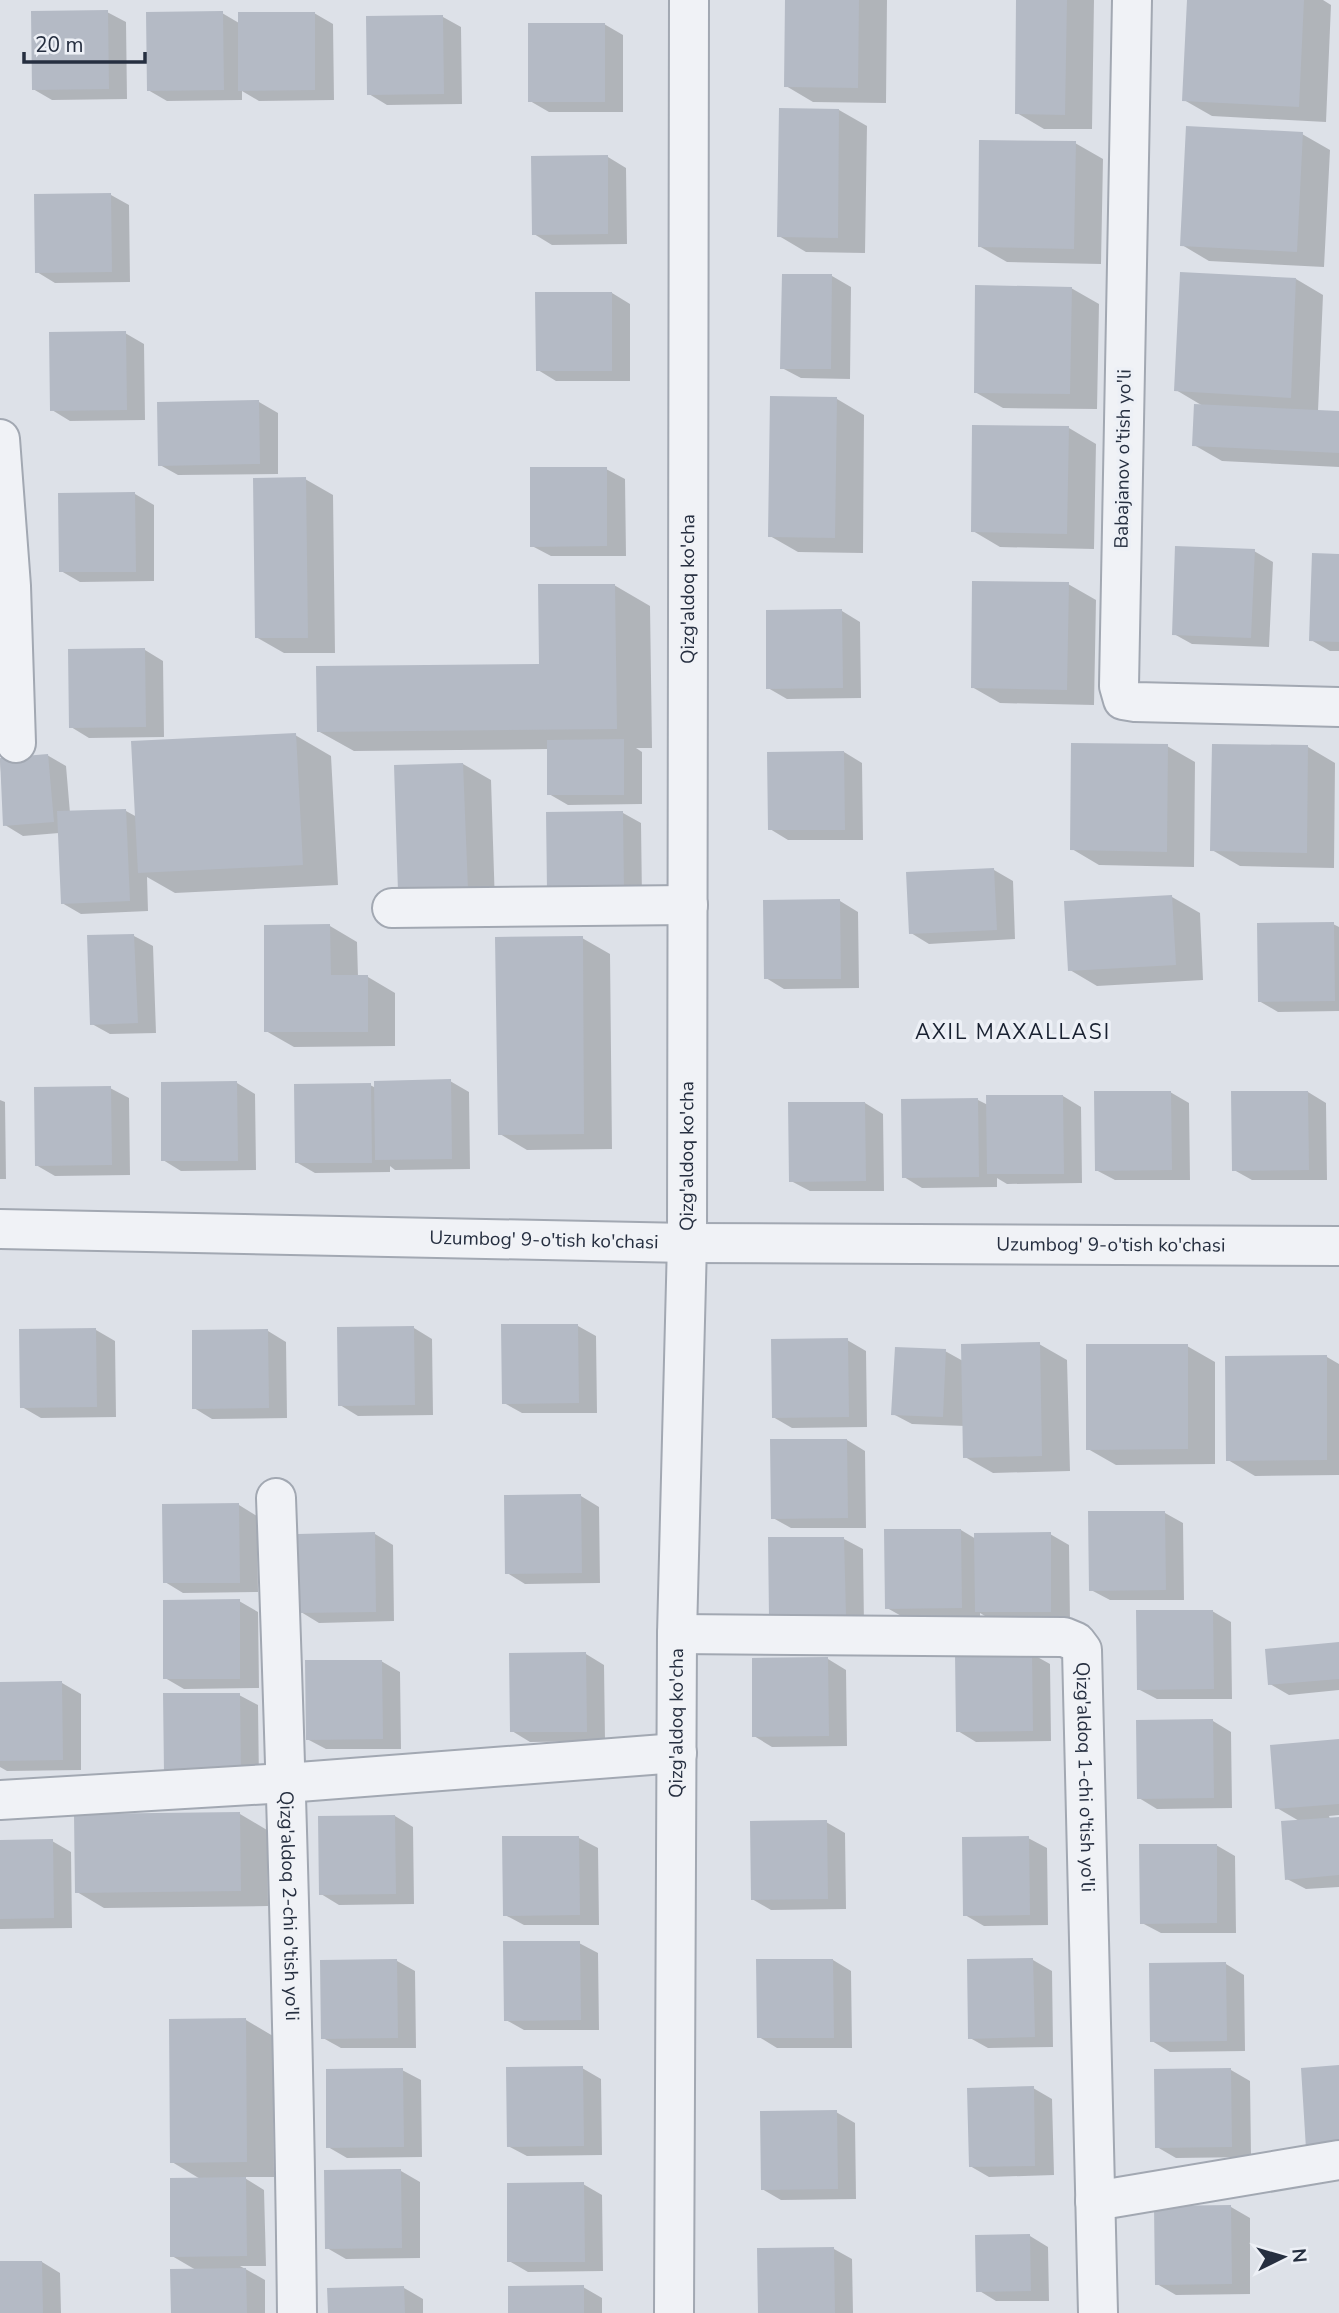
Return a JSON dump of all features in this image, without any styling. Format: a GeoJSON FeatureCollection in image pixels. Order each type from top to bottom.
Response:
{"type":"FeatureCollection","features":[{"type":"Feature","properties":{"kind":"street","name":"Qizg'aldoq ko'cha"},"geometry":{"type":"LineString","coordinates":[[674,2313],[677,1634],[687,1242],[689,0]]}},
{"type":"Feature","properties":{"kind":"street","name":"Babajanov o'tish yo'li"},"geometry":{"type":"LineString","coordinates":[[1132,0],[1119,672],[1122,700],[1339,707]]}},
{"type":"Feature","properties":{"kind":"street"},"geometry":{"type":"LineString","coordinates":[[0,439],[11,586],[16,743]]}},
{"type":"Feature","properties":{"kind":"street"},"geometry":{"type":"LineString","coordinates":[[392,908],[688,905]]}},
{"type":"Feature","properties":{"kind":"street","name":"Uzumbog' 9-o'tish ko'chasi"},"geometry":{"type":"LineString","coordinates":[[0,1229],[687,1242],[1339,1246]]}},
{"type":"Feature","properties":{"kind":"street","name":"Qizg'aldoq 2-chi o'tish yo'li"},"geometry":{"type":"LineString","coordinates":[[276,1498],[295,2125],[297,2313]]}},
{"type":"Feature","properties":{"kind":"street","name":"Qizg'aldoq 1-chi o'tish yo'li"},"geometry":{"type":"LineString","coordinates":[[677,1634],[1064,1637],[1076,1642],[1082,1650],[1098,2313]]}},
{"type":"Feature","properties":{"kind":"street"},"geometry":{"type":"LineString","coordinates":[[0,1800],[286,1783],[677,1753]]}},
{"type":"Feature","properties":{"kind":"street"},"geometry":{"type":"LineString","coordinates":[[1095,2201],[1339,2161]]}},
{"type":"Feature","properties":{"kind":"building"},"geometry":{"type":"Polygon","coordinates":[[[785,0],[859,0],[858,88],[784,87],[785,0]]]}},
{"type":"Feature","properties":{"kind":"building"},"geometry":{"type":"Polygon","coordinates":[[[1016,0],[1067,0],[1065,115],[1015,114],[1016,0]]]}},
{"type":"Feature","properties":{"kind":"building"},"geometry":{"type":"Polygon","coordinates":[[[1187,0],[1304,0],[1299,107],[1182,101],[1187,0]]]}},
{"type":"Feature","properties":{"kind":"building"},"geometry":{"type":"Polygon","coordinates":[[[108,10],[109,89],[32,90],[31,11],[108,10]]]}},
{"type":"Feature","properties":{"kind":"building"},"geometry":{"type":"Polygon","coordinates":[[[223,11],[224,90],[147,91],[146,12],[223,11]]]}},
{"type":"Feature","properties":{"kind":"building"},"geometry":{"type":"Polygon","coordinates":[[[238,12],[315,12],[315,90],[238,91],[238,12]]]}},
{"type":"Feature","properties":{"kind":"building"},"geometry":{"type":"Polygon","coordinates":[[[443,15],[444,94],[367,95],[366,16],[443,15]]]}},
{"type":"Feature","properties":{"kind":"building"},"geometry":{"type":"Polygon","coordinates":[[[528,23],[605,23],[605,102],[528,102],[528,23]]]}},
{"type":"Feature","properties":{"kind":"building"},"geometry":{"type":"Polygon","coordinates":[[[779,108],[839,109],[838,238],[777,237],[779,108]]]}},
{"type":"Feature","properties":{"kind":"building"},"geometry":{"type":"Polygon","coordinates":[[[1186,126],[1303,132],[1297,252],[1180,246],[1186,126]]]}},
{"type":"Feature","properties":{"kind":"building"},"geometry":{"type":"Polygon","coordinates":[[[979,140],[1076,141],[1074,249],[978,247],[979,140]]]}},
{"type":"Feature","properties":{"kind":"building"},"geometry":{"type":"Polygon","coordinates":[[[608,155],[608,234],[532,235],[531,156],[608,155]]]}},
{"type":"Feature","properties":{"kind":"building"},"geometry":{"type":"Polygon","coordinates":[[[111,193],[112,272],[35,273],[34,194],[111,193]]]}},
{"type":"Feature","properties":{"kind":"building"},"geometry":{"type":"Polygon","coordinates":[[[1180,272],[1296,278],[1291,398],[1174,391],[1180,272]]]}},
{"type":"Feature","properties":{"kind":"building"},"geometry":{"type":"Polygon","coordinates":[[[782,274],[832,274],[831,369],[780,369],[782,274]]]}},
{"type":"Feature","properties":{"kind":"building"},"geometry":{"type":"Polygon","coordinates":[[[975,285],[1072,287],[1070,394],[974,393],[975,285]]]}},
{"type":"Feature","properties":{"kind":"building"},"geometry":{"type":"Polygon","coordinates":[[[535,292],[612,292],[612,371],[536,371],[535,292]]]}},
{"type":"Feature","properties":{"kind":"building"},"geometry":{"type":"Polygon","coordinates":[[[126,331],[127,410],[50,411],[49,332],[126,331]]]}},
{"type":"Feature","properties":{"kind":"building"},"geometry":{"type":"Polygon","coordinates":[[[770,396],[837,397],[835,538],[768,537],[770,396]]]}},
{"type":"Feature","properties":{"kind":"building"},"geometry":{"type":"Polygon","coordinates":[[[259,400],[260,464],[158,466],[157,402],[259,400]]]}},
{"type":"Feature","properties":{"kind":"building"},"geometry":{"type":"Polygon","coordinates":[[[1194,404],[1339,411],[1339,453],[1192,446],[1194,404]]]}},
{"type":"Feature","properties":{"kind":"building"},"geometry":{"type":"Polygon","coordinates":[[[972,425],[1069,426],[1067,534],[971,532],[972,425]]]}},
{"type":"Feature","properties":{"kind":"building"},"geometry":{"type":"Polygon","coordinates":[[[530,467],[607,467],[607,546],[530,547],[530,467]]]}},
{"type":"Feature","properties":{"kind":"building"},"geometry":{"type":"Polygon","coordinates":[[[306,477],[308,638],[255,638],[253,478],[306,477]]]}},
{"type":"Feature","properties":{"kind":"building"},"geometry":{"type":"Polygon","coordinates":[[[135,492],[136,572],[59,572],[58,493],[135,492]]]}},
{"type":"Feature","properties":{"kind":"building"},"geometry":{"type":"Polygon","coordinates":[[[1175,546],[1255,549],[1251,638],[1172,635],[1175,546]]]}},
{"type":"Feature","properties":{"kind":"building"},"geometry":{"type":"Polygon","coordinates":[[[1312,553],[1339,554],[1339,642],[1309,641],[1312,553]]]}},
{"type":"Feature","properties":{"kind":"building"},"geometry":{"type":"Polygon","coordinates":[[[972,581],[1069,582],[1067,690],[971,688],[972,581]]]}},
{"type":"Feature","properties":{"kind":"building"},"geometry":{"type":"Polygon","coordinates":[[[538,584],[615,584],[617,729],[317,732],[316,666],[539,664],[538,584]]]}},
{"type":"Feature","properties":{"kind":"building"},"geometry":{"type":"Polygon","coordinates":[[[842,609],[843,688],[766,689],[766,610],[842,609]]]}},
{"type":"Feature","properties":{"kind":"building"},"geometry":{"type":"Polygon","coordinates":[[[145,648],[146,727],[69,728],[68,649],[145,648]]]}},
{"type":"Feature","properties":{"kind":"building"},"geometry":{"type":"Polygon","coordinates":[[[296,733],[303,865],[138,873],[131,741],[296,733]]]}},
{"type":"Feature","properties":{"kind":"building"},"geometry":{"type":"Polygon","coordinates":[[[624,739],[624,795],[547,795],[547,740],[624,739]]]}},
{"type":"Feature","properties":{"kind":"building"},"geometry":{"type":"Polygon","coordinates":[[[1071,743],[1168,744],[1167,852],[1070,850],[1071,743]]]}},
{"type":"Feature","properties":{"kind":"building"},"geometry":{"type":"Polygon","coordinates":[[[1212,744],[1308,745],[1307,853],[1210,851],[1212,744]]]}},
{"type":"Feature","properties":{"kind":"building"},"geometry":{"type":"Polygon","coordinates":[[[844,751],[845,830],[768,830],[767,752],[844,751]]]}},
{"type":"Feature","properties":{"kind":"building"},"geometry":{"type":"Polygon","coordinates":[[[48,754],[54,822],[3,826],[0,758],[48,754]]]}},
{"type":"Feature","properties":{"kind":"building"},"geometry":{"type":"Polygon","coordinates":[[[463,763],[468,890],[398,892],[394,765],[463,763]]]}},
{"type":"Feature","properties":{"kind":"building"},"geometry":{"type":"Polygon","coordinates":[[[126,809],[130,901],[61,904],[57,811],[126,809]]]}},
{"type":"Feature","properties":{"kind":"building"},"geometry":{"type":"Polygon","coordinates":[[[623,811],[624,890],[547,891],[546,812],[623,811]]]}},
{"type":"Feature","properties":{"kind":"building"},"geometry":{"type":"Polygon","coordinates":[[[994,868],[997,930],[909,934],[906,872],[994,868]]]}},
{"type":"Feature","properties":{"kind":"building"},"geometry":{"type":"Polygon","coordinates":[[[1172,895],[1176,965],[1068,971],[1064,901],[1172,895]]]}},
{"type":"Feature","properties":{"kind":"building"},"geometry":{"type":"Polygon","coordinates":[[[840,899],[841,979],[764,979],[763,900],[840,899]]]}},
{"type":"Feature","properties":{"kind":"building"},"geometry":{"type":"Polygon","coordinates":[[[1334,922],[1335,1001],[1258,1002],[1257,923],[1334,922]]]}},
{"type":"Feature","properties":{"kind":"building"},"geometry":{"type":"Polygon","coordinates":[[[330,924],[331,975],[368,975],[368,1032],[264,1032],[264,925],[330,924]]]}},
{"type":"Feature","properties":{"kind":"building"},"geometry":{"type":"Polygon","coordinates":[[[134,934],[138,1023],[90,1025],[87,935],[134,934]]]}},
{"type":"Feature","properties":{"kind":"building"},"geometry":{"type":"Polygon","coordinates":[[[583,936],[584,1134],[498,1135],[495,937],[583,936]]]}},
{"type":"Feature","properties":{"kind":"building"},"geometry":{"type":"Polygon","coordinates":[[[451,1079],[452,1159],[375,1160],[374,1081],[451,1079]]]}},
{"type":"Feature","properties":{"kind":"building"},"geometry":{"type":"Polygon","coordinates":[[[237,1081],[238,1161],[161,1161],[161,1082],[237,1081]]]}},
{"type":"Feature","properties":{"kind":"building"},"geometry":{"type":"Polygon","coordinates":[[[371,1083],[372,1163],[295,1163],[294,1084],[371,1083]]]}},
{"type":"Feature","properties":{"kind":"building"},"geometry":{"type":"Polygon","coordinates":[[[111,1086],[112,1165],[35,1166],[34,1087],[111,1086]]]}},
{"type":"Feature","properties":{"kind":"building"},"geometry":{"type":"Polygon","coordinates":[[[1094,1091],[1171,1091],[1172,1170],[1095,1171],[1094,1091]]]}},
{"type":"Feature","properties":{"kind":"building"},"geometry":{"type":"Polygon","coordinates":[[[1231,1091],[1308,1091],[1309,1170],[1232,1171],[1231,1091]]]}},
{"type":"Feature","properties":{"kind":"building"},"geometry":{"type":"Polygon","coordinates":[[[986,1095],[1063,1095],[1064,1174],[987,1174],[986,1095]]]}},
{"type":"Feature","properties":{"kind":"building"},"geometry":{"type":"Polygon","coordinates":[[[978,1098],[979,1177],[902,1178],[901,1099],[978,1098]]]}},
{"type":"Feature","properties":{"kind":"building"},"geometry":{"type":"Polygon","coordinates":[[[788,1102],[865,1102],[866,1181],[789,1182],[788,1102]]]}},
{"type":"Feature","properties":{"kind":"building"},"geometry":{"type":"Polygon","coordinates":[[[501,1324],[578,1324],[579,1403],[502,1404],[501,1324]]]}},
{"type":"Feature","properties":{"kind":"building"},"geometry":{"type":"Polygon","coordinates":[[[414,1326],[415,1405],[338,1406],[337,1327],[414,1326]]]}},
{"type":"Feature","properties":{"kind":"building"},"geometry":{"type":"Polygon","coordinates":[[[96,1328],[97,1407],[20,1408],[19,1329],[96,1328]]]}},
{"type":"Feature","properties":{"kind":"building"},"geometry":{"type":"Polygon","coordinates":[[[268,1329],[269,1408],[192,1409],[192,1330],[268,1329]]]}},
{"type":"Feature","properties":{"kind":"building"},"geometry":{"type":"Polygon","coordinates":[[[848,1338],[849,1417],[772,1418],[771,1339],[848,1338]]]}},
{"type":"Feature","properties":{"kind":"building"},"geometry":{"type":"Polygon","coordinates":[[[1040,1342],[1042,1456],[963,1458],[961,1344],[1040,1342]]]}},
{"type":"Feature","properties":{"kind":"building"},"geometry":{"type":"Polygon","coordinates":[[[1086,1344],[1188,1344],[1188,1449],[1086,1450],[1086,1344]]]}},
{"type":"Feature","properties":{"kind":"building"},"geometry":{"type":"Polygon","coordinates":[[[895,1347],[946,1349],[943,1417],[891,1415],[895,1347]]]}},
{"type":"Feature","properties":{"kind":"building"},"geometry":{"type":"Polygon","coordinates":[[[1327,1355],[1327,1460],[1226,1461],[1225,1356],[1327,1355]]]}},
{"type":"Feature","properties":{"kind":"building"},"geometry":{"type":"Polygon","coordinates":[[[770,1439],[847,1439],[848,1518],[771,1519],[770,1439]]]}},
{"type":"Feature","properties":{"kind":"building"},"geometry":{"type":"Polygon","coordinates":[[[581,1494],[582,1573],[505,1574],[504,1495],[581,1494]]]}},
{"type":"Feature","properties":{"kind":"building"},"geometry":{"type":"Polygon","coordinates":[[[239,1503],[240,1583],[163,1583],[162,1504],[239,1503]]]}},
{"type":"Feature","properties":{"kind":"building"},"geometry":{"type":"Polygon","coordinates":[[[1088,1511],[1165,1511],[1166,1590],[1089,1591],[1088,1511]]]}},
{"type":"Feature","properties":{"kind":"building"},"geometry":{"type":"Polygon","coordinates":[[[884,1529],[961,1529],[962,1608],[885,1609],[884,1529]]]}},
{"type":"Feature","properties":{"kind":"building"},"geometry":{"type":"Polygon","coordinates":[[[375,1532],[376,1612],[299,1613],[298,1534],[375,1532]]]}},
{"type":"Feature","properties":{"kind":"building"},"geometry":{"type":"Polygon","coordinates":[[[1051,1532],[1051,1612],[975,1612],[974,1533],[1051,1532]]]}},
{"type":"Feature","properties":{"kind":"building"},"geometry":{"type":"Polygon","coordinates":[[[768,1537],[844,1537],[846,1616],[769,1617],[768,1537]]]}},
{"type":"Feature","properties":{"kind":"building"},"geometry":{"type":"Polygon","coordinates":[[[240,1599],[240,1679],[163,1679],[163,1600],[240,1599]]]}},
{"type":"Feature","properties":{"kind":"building"},"geometry":{"type":"Polygon","coordinates":[[[1136,1610],[1213,1610],[1214,1689],[1137,1690],[1136,1610]]]}},
{"type":"Feature","properties":{"kind":"building"},"geometry":{"type":"Polygon","coordinates":[[[1339,1642],[1339,1679],[1268,1685],[1265,1649],[1339,1642]]]}},
{"type":"Feature","properties":{"kind":"building"},"geometry":{"type":"Polygon","coordinates":[[[586,1652],[587,1732],[510,1732],[509,1653],[586,1652]]]}},
{"type":"Feature","properties":{"kind":"building"},"geometry":{"type":"Polygon","coordinates":[[[1032,1652],[1033,1731],[956,1732],[955,1653],[1032,1652]]]}},
{"type":"Feature","properties":{"kind":"building"},"geometry":{"type":"Polygon","coordinates":[[[828,1657],[829,1736],[752,1737],[752,1658],[828,1657]]]}},
{"type":"Feature","properties":{"kind":"building"},"geometry":{"type":"Polygon","coordinates":[[[305,1660],[382,1660],[383,1739],[306,1740],[305,1660]]]}},
{"type":"Feature","properties":{"kind":"building"},"geometry":{"type":"Polygon","coordinates":[[[62,1681],[63,1760],[0,1761],[0,1682],[62,1681]]]}},
{"type":"Feature","properties":{"kind":"building"},"geometry":{"type":"Polygon","coordinates":[[[163,1693],[240,1693],[241,1772],[164,1773],[163,1693]]]}},
{"type":"Feature","properties":{"kind":"building"},"geometry":{"type":"Polygon","coordinates":[[[1213,1719],[1214,1798],[1137,1799],[1136,1720],[1213,1719]]]}},
{"type":"Feature","properties":{"kind":"building"},"geometry":{"type":"Polygon","coordinates":[[[1339,1739],[1339,1804],[1275,1809],[1270,1745],[1339,1739]]]}},
{"type":"Feature","properties":{"kind":"building"},"geometry":{"type":"Polygon","coordinates":[[[240,1812],[241,1891],[75,1893],[74,1814],[240,1812]]]}},
{"type":"Feature","properties":{"kind":"building"},"geometry":{"type":"Polygon","coordinates":[[[395,1815],[396,1894],[319,1895],[318,1816],[395,1815]]]}},
{"type":"Feature","properties":{"kind":"building"},"geometry":{"type":"Polygon","coordinates":[[[1339,1817],[1339,1875],[1285,1880],[1281,1821],[1339,1817]]]}},
{"type":"Feature","properties":{"kind":"building"},"geometry":{"type":"Polygon","coordinates":[[[827,1820],[828,1899],[751,1900],[750,1821],[827,1820]]]}},
{"type":"Feature","properties":{"kind":"building"},"geometry":{"type":"Polygon","coordinates":[[[502,1836],[579,1836],[580,1915],[503,1916],[502,1836]]]}},
{"type":"Feature","properties":{"kind":"building"},"geometry":{"type":"Polygon","coordinates":[[[1029,1836],[1030,1915],[963,1916],[962,1837],[1029,1836]]]}},
{"type":"Feature","properties":{"kind":"building"},"geometry":{"type":"Polygon","coordinates":[[[53,1839],[54,1918],[0,1919],[0,1840],[53,1839]]]}},
{"type":"Feature","properties":{"kind":"building"},"geometry":{"type":"Polygon","coordinates":[[[1139,1844],[1217,1844],[1217,1923],[1140,1924],[1139,1844]]]}},
{"type":"Feature","properties":{"kind":"building"},"geometry":{"type":"Polygon","coordinates":[[[503,1941],[580,1941],[581,2020],[504,2021],[503,1941]]]}},
{"type":"Feature","properties":{"kind":"building"},"geometry":{"type":"Polygon","coordinates":[[[1033,1958],[1035,2037],[968,2039],[967,1959],[1033,1958]]]}},
{"type":"Feature","properties":{"kind":"building"},"geometry":{"type":"Polygon","coordinates":[[[397,1959],[398,2038],[321,2039],[320,1960],[397,1959]]]}},
{"type":"Feature","properties":{"kind":"building"},"geometry":{"type":"Polygon","coordinates":[[[756,1959],[833,1959],[834,2038],[757,2038],[756,1959]]]}},
{"type":"Feature","properties":{"kind":"building"},"geometry":{"type":"Polygon","coordinates":[[[1226,1962],[1227,2041],[1150,2042],[1149,1963],[1226,1962]]]}},
{"type":"Feature","properties":{"kind":"building"},"geometry":{"type":"Polygon","coordinates":[[[246,2018],[247,2162],[170,2163],[169,2019],[246,2018]]]}},
{"type":"Feature","properties":{"kind":"building"},"geometry":{"type":"Polygon","coordinates":[[[1339,2065],[1339,2147],[1306,2149],[1301,2068],[1339,2065]]]}},
{"type":"Feature","properties":{"kind":"building"},"geometry":{"type":"Polygon","coordinates":[[[583,2066],[584,2146],[507,2147],[506,2067],[583,2066]]]}},
{"type":"Feature","properties":{"kind":"building"},"geometry":{"type":"Polygon","coordinates":[[[403,2068],[404,2147],[326,2148],[326,2069],[403,2068]]]}},
{"type":"Feature","properties":{"kind":"building"},"geometry":{"type":"Polygon","coordinates":[[[1231,2068],[1232,2147],[1155,2148],[1154,2069],[1231,2068]]]}},
{"type":"Feature","properties":{"kind":"building"},"geometry":{"type":"Polygon","coordinates":[[[1034,2086],[1035,2166],[969,2167],[967,2088],[1034,2086]]]}},
{"type":"Feature","properties":{"kind":"building"},"geometry":{"type":"Polygon","coordinates":[[[837,2110],[838,2189],[761,2190],[760,2111],[837,2110]]]}},
{"type":"Feature","properties":{"kind":"building"},"geometry":{"type":"Polygon","coordinates":[[[401,2169],[402,2248],[325,2249],[324,2170],[401,2169]]]}},
{"type":"Feature","properties":{"kind":"building"},"geometry":{"type":"Polygon","coordinates":[[[246,2177],[247,2256],[170,2257],[170,2178],[246,2177]]]}},
{"type":"Feature","properties":{"kind":"building"},"geometry":{"type":"Polygon","coordinates":[[[584,2182],[585,2262],[507,2262],[507,2183],[584,2182]]]}},
{"type":"Feature","properties":{"kind":"building"},"geometry":{"type":"Polygon","coordinates":[[[1231,2205],[1232,2284],[1155,2285],[1154,2206],[1231,2205]]]}},
{"type":"Feature","properties":{"kind":"building"},"geometry":{"type":"Polygon","coordinates":[[[1030,2234],[1031,2291],[976,2292],[975,2235],[1030,2234]]]}},
{"type":"Feature","properties":{"kind":"building"},"geometry":{"type":"Polygon","coordinates":[[[834,2247],[835,2313],[758,2313],[757,2248],[834,2247]]]}},
{"type":"Feature","properties":{"kind":"building"},"geometry":{"type":"Polygon","coordinates":[[[0,2261],[42,2261],[43,2313],[0,2313],[0,2261]]]}},
{"type":"Feature","properties":{"kind":"building"},"geometry":{"type":"Polygon","coordinates":[[[246,2268],[247,2313],[171,2313],[170,2269],[246,2268]]]}},
{"type":"Feature","properties":{"kind":"building"},"geometry":{"type":"Polygon","coordinates":[[[584,2285],[584,2313],[508,2313],[508,2286],[584,2285]]]}},
{"type":"Feature","properties":{"kind":"building"},"geometry":{"type":"Polygon","coordinates":[[[404,2286],[405,2313],[328,2313],[327,2288],[404,2286]]]}},
{"type":"Feature","properties":{"kind":"district","name":"AXIL MAXALLASI"},"geometry":{"type":"Point","coordinates":[1013,1032]}}]}
